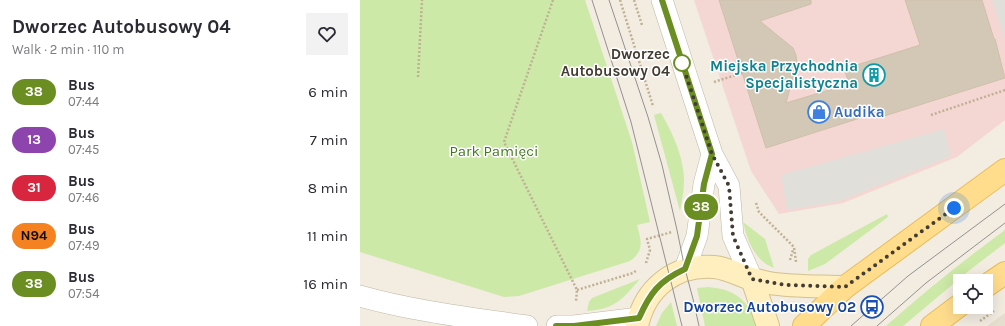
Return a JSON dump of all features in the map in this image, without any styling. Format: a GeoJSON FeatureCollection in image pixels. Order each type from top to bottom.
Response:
{"type":"FeatureCollection","features":[{"type":"Feature","properties":{"kind":"main road"},"geometry":{"type":"LineString","coordinates":[[804,326],[845,287],[1005,170]]}},
{"type":"Feature","properties":{"kind":"main road"},"geometry":{"type":"LineString","coordinates":[[993,281],[1005,273]]}},
{"type":"Feature","properties":{"kind":"main road"},"geometry":{"type":"LineString","coordinates":[[932,326],[953,310]]}},
{"type":"Feature","properties":{"kind":"street"},"geometry":{"type":"LineString","coordinates":[[662,0],[712,154],[729,186],[733,236],[752,279],[768,326]]}},
{"type":"Feature","properties":{"kind":"street"},"geometry":{"type":"LineString","coordinates":[[685,269],[697,236],[704,184],[712,154]]}},
{"type":"Feature","properties":{"kind":"street"},"geometry":{"type":"LineString","coordinates":[[557,326],[638,322],[644,305],[653,291],[670,276],[685,269],[714,267],[728,270],[752,279],[786,285],[845,287]]}},
{"type":"Feature","properties":{"kind":"street"},"geometry":{"type":"LineString","coordinates":[[360,296],[381,302],[527,326]]}},
{"type":"Feature","properties":{"kind":"street"},"geometry":{"type":"LineString","coordinates":[[381,302],[412,317],[442,326]]}},
{"type":"Feature","properties":{"kind":"path"},"geometry":{"type":"LineString","coordinates":[[418,77],[422,0]]}},
{"type":"Feature","properties":{"kind":"path"},"geometry":{"type":"LineString","coordinates":[[553,0],[504,142],[577,290],[633,273],[646,262],[650,250],[647,239],[677,230]]}},
{"type":"Feature","properties":{"kind":"path"},"geometry":{"type":"LineString","coordinates":[[620,0],[653,106]]}},
{"type":"Feature","properties":{"kind":"path"},"geometry":{"type":"LineString","coordinates":[[634,0],[644,30]]}},
{"type":"Feature","properties":{"kind":"path"},"geometry":{"type":"LineString","coordinates":[[713,82],[742,73]]}},
{"type":"Feature","properties":{"kind":"path"},"geometry":{"type":"LineString","coordinates":[[931,115],[1005,90]]}},
{"type":"Feature","properties":{"kind":"path"},"geometry":{"type":"LineString","coordinates":[[980,321],[998,307]]}},
{"type":"Feature","properties":{"kind":"shaded area"},"geometry":{"type":"Polygon","coordinates":[[[694,0],[1005,0],[1005,120],[957,157],[843,203],[779,214],[751,171],[694,0]]]}},
{"type":"Feature","properties":{"kind":"shaded area"},"geometry":{"type":"Polygon","coordinates":[[[992,0],[1005,0],[1005,39],[992,0]]]}},
{"type":"Feature","properties":{"kind":"shaded area"},"geometry":{"type":"Polygon","coordinates":[[[944,129],[951,156],[840,201],[787,210],[781,175],[944,129]]]}},
{"type":"Feature","properties":{"kind":"shaded area"},"geometry":{"type":"Polygon","coordinates":[[[1005,313],[1005,326],[987,326],[1005,313]]]}},
{"type":"Feature","properties":{"kind":"green space","name":"Park Pamięci"},"geometry":{"type":"Polygon","coordinates":[[[360,0],[585,0],[632,142],[650,222],[637,225],[641,245],[635,257],[630,261],[519,296],[504,297],[360,252],[360,0]]]}},
{"type":"Feature","properties":{"kind":"green space"},"geometry":{"type":"Polygon","coordinates":[[[661,113],[673,136],[682,162],[684,184],[680,211],[654,115],[661,113]]]}},
{"type":"Feature","properties":{"kind":"green space"},"geometry":{"type":"Polygon","coordinates":[[[887,214],[888,217],[825,264],[808,271],[808,259],[811,255],[887,214]]]}},
{"type":"Feature","properties":{"kind":"green space"},"geometry":{"type":"Polygon","coordinates":[[[743,222],[765,239],[774,268],[767,265],[757,255],[747,236],[743,222]]]}},
{"type":"Feature","properties":{"kind":"green space"},"geometry":{"type":"Polygon","coordinates":[[[1005,230],[1005,243],[965,274],[953,274],[953,284],[903,326],[886,326],[944,276],[1005,230]]]}},
{"type":"Feature","properties":{"kind":"green space"},"geometry":{"type":"Polygon","coordinates":[[[640,279],[618,302],[605,308],[587,311],[589,302],[592,298],[640,279]]]}},
{"type":"Feature","properties":{"kind":"green space"},"geometry":{"type":"Polygon","coordinates":[[[709,287],[727,291],[740,298],[750,310],[758,326],[705,326],[697,288],[709,287]]]}},
{"type":"Feature","properties":{"kind":"green space"},"geometry":{"type":"Polygon","coordinates":[[[671,302],[677,326],[656,326],[662,313],[671,302]]]}},
{"type":"Feature","properties":{"kind":"building"},"geometry":{"type":"Polygon","coordinates":[[[719,0],[811,0],[811,4],[760,21],[793,48],[796,55],[797,63],[786,103],[839,87],[842,90],[841,86],[849,83],[844,69],[920,45],[905,0],[982,0],[995,39],[1005,78],[878,118],[876,113],[766,148],[719,0]]]}},
{"type":"Feature","properties":{"kind":"tram line"},"geometry":{"type":"LineString","coordinates":[[592,0],[631,122],[682,326]]}},
{"type":"Feature","properties":{"kind":"tram line"},"geometry":{"type":"LineString","coordinates":[[609,0],[648,117],[662,165],[699,326]]}},
{"type":"Feature","properties":{"kind":"tram line"},"geometry":{"type":"LineString","coordinates":[[851,326],[908,276],[1005,204]]}},
{"type":"Feature","properties":{"kind":"tram line"},"geometry":{"type":"LineString","coordinates":[[877,326],[926,283],[1005,223]]}},
{"type":"Feature","properties":{"kind":"bus line","name":"38"},"geometry":{"type":"LineString","coordinates":[[556,326],[574,326],[639,318],[644,305],[653,291],[670,276],[685,269],[694,246],[697,236],[704,184],[712,154],[662,0]]}},
{"type":"Feature","properties":{"kind":"place","name":"Dworzec Autobusowy 04"},"geometry":{"type":"Point","coordinates":[682,63]}},
{"type":"Feature","properties":{"kind":"place","name":"Miejska Przychodnia Specjalistyczna"},"geometry":{"type":"Point","coordinates":[874,75]}},
{"type":"Feature","properties":{"kind":"place","name":"Audika"},"geometry":{"type":"Point","coordinates":[819,112]}},
{"type":"Feature","properties":{"kind":"place","name":"Dworzec Autobusowy 02"},"geometry":{"type":"Point","coordinates":[872,307]}},
{"type":"Feature","properties":{"kind":"route"},"geometry":{"type":"LineString","coordinates":[[682,63],[712,154],[729,186],[733,236],[752,279],[786,285],[845,287],[954,208]]}}]}
